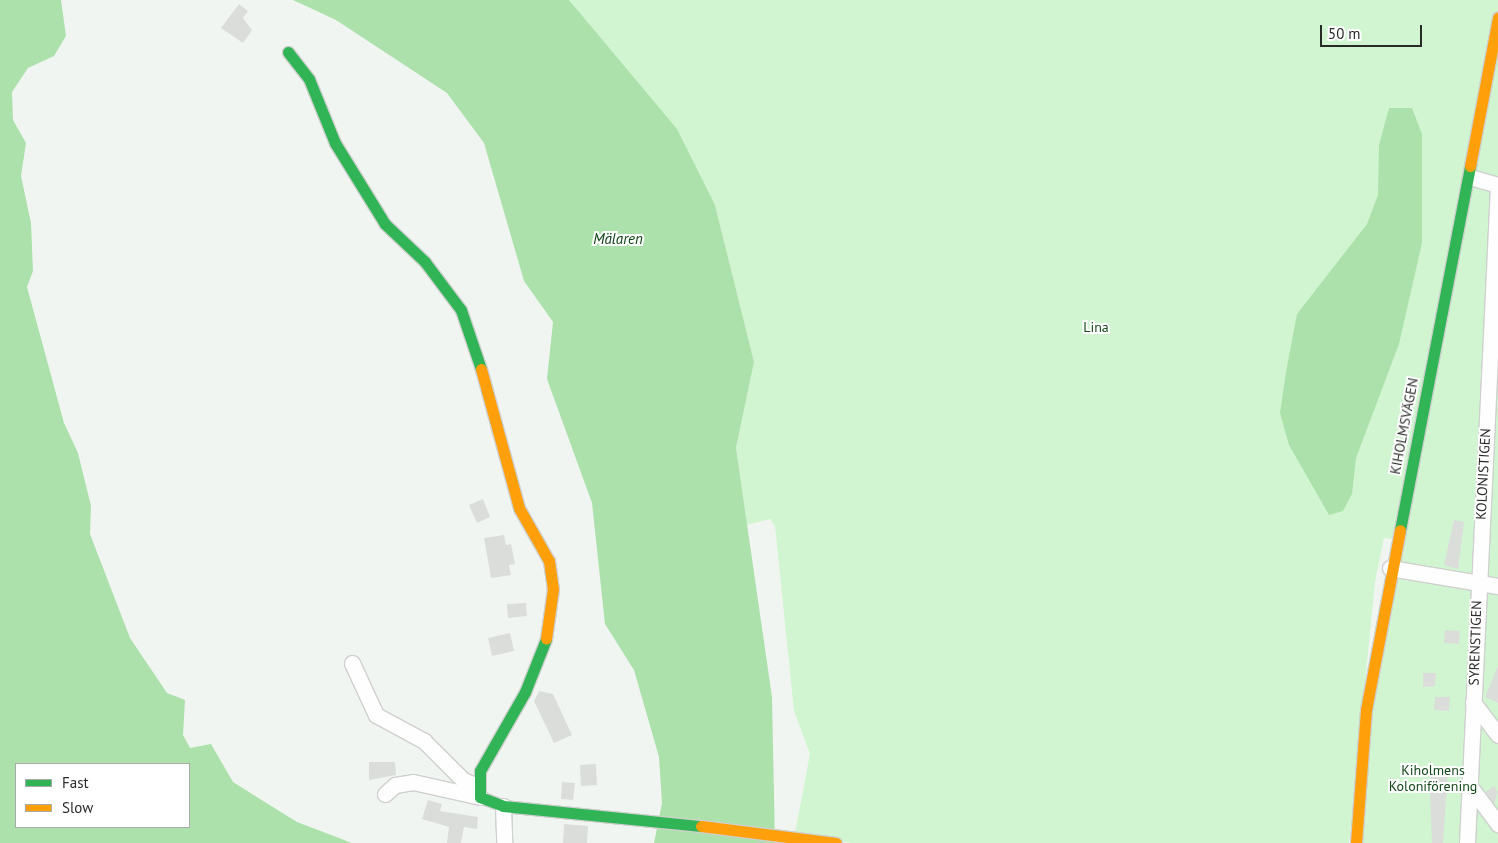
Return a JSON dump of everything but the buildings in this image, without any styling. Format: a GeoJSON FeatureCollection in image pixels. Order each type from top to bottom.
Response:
{"type":"FeatureCollection","features":[{"type":"Feature","properties":{"kind":"street","name":"KIHOLMSVÄGEN"},"geometry":{"type":"LineString","coordinates":[[1356,843],[1366,710],[1390,568],[1470,177],[1498,18]]}},
{"type":"Feature","properties":{"kind":"street"},"geometry":{"type":"LineString","coordinates":[[288,52],[310,80],[335,143],[385,224],[425,262],[461,310],[508,453],[519,508],[548,561],[553,589],[546,639],[525,692],[480,771],[479,792]]}},
{"type":"Feature","properties":{"kind":"street"},"geometry":{"type":"LineString","coordinates":[[1470,177],[1498,185]]}},
{"type":"Feature","properties":{"kind":"street","name":"KOLONISTIGEN"},"geometry":{"type":"LineString","coordinates":[[1478,584],[1498,185]]}},
{"type":"Feature","properties":{"kind":"street"},"geometry":{"type":"LineString","coordinates":[[1390,568],[1498,586]]}},
{"type":"Feature","properties":{"kind":"street","name":"SYRENSTIGEN"},"geometry":{"type":"LineString","coordinates":[[1467,843],[1478,584]]}},
{"type":"Feature","properties":{"kind":"street"},"geometry":{"type":"LineString","coordinates":[[352,663],[376,715],[424,742],[463,780],[502,806],[658,820],[775,833],[836,843]]}},
{"type":"Feature","properties":{"kind":"street","name":"SYRENSTIGEN"},"geometry":{"type":"LineString","coordinates":[[1473,702],[1493,717],[1498,735]]}},
{"type":"Feature","properties":{"kind":"street"},"geometry":{"type":"LineString","coordinates":[[1471,731],[1493,717]]}},
{"type":"Feature","properties":{"kind":"street"},"geometry":{"type":"LineString","coordinates":[[385,794],[395,785],[419,782],[460,796],[479,792]]}},
{"type":"Feature","properties":{"kind":"street"},"geometry":{"type":"LineString","coordinates":[[1469,786],[1498,824]]}},
{"type":"Feature","properties":{"kind":"street"},"geometry":{"type":"LineString","coordinates":[[502,806],[504,843]]}},
{"type":"Feature","properties":{"kind":"green space","name":"Lina"},"geometry":{"type":"Polygon","coordinates":[[[569,0],[1498,0],[1498,177],[1490,176],[1498,185],[1498,843],[1362,843],[1372,709],[1400,540],[1384,538],[1375,582],[1349,843],[852,843],[795,833],[810,754],[794,711],[775,526],[770,519],[747,525],[736,448],[754,362],[715,205],[624,67],[569,0]]]}},
{"type":"Feature","properties":{"kind":"water"},"geometry":{"type":"Polygon","coordinates":[[[0,0],[61,0],[66,36],[54,56],[28,68],[12,92],[13,120],[26,143],[21,176],[31,223],[33,271],[27,287],[64,423],[78,453],[91,506],[90,534],[130,638],[167,693],[185,700],[183,735],[190,748],[211,744],[233,782],[297,822],[352,843],[0,843],[0,0]]]}},
{"type":"Feature","properties":{"kind":"water","name":"Mälaren"},"geometry":{"type":"Polygon","coordinates":[[[293,0],[569,0],[677,129],[715,205],[754,362],[736,448],[772,697],[775,843],[654,843],[662,803],[659,757],[634,670],[605,624],[592,503],[547,379],[553,322],[524,281],[484,143],[447,93],[336,20],[293,0]]]}},
{"type":"Feature","properties":{"kind":"water"},"geometry":{"type":"Polygon","coordinates":[[[1389,108],[1412,108],[1422,134],[1422,243],[1399,344],[1356,458],[1352,494],[1343,511],[1329,515],[1289,445],[1280,413],[1286,372],[1297,314],[1367,224],[1378,195],[1379,145],[1389,108]]]}},
{"type":"Feature","properties":{"kind":"traffic: fast"},"geometry":{"type":"LineString","coordinates":[[288,52],[309,79],[335,143],[385,224],[425,262],[461,310],[481,369]]}},
{"type":"Feature","properties":{"kind":"traffic: fast"},"geometry":{"type":"LineString","coordinates":[[1400,530],[1470,166]]}},
{"type":"Feature","properties":{"kind":"traffic: fast"},"geometry":{"type":"LineString","coordinates":[[546,639],[525,692],[480,771],[480,797],[503,806],[701,826]]}},
{"type":"Feature","properties":{"kind":"traffic: slow"},"geometry":{"type":"LineString","coordinates":[[1470,166],[1498,18]]}},
{"type":"Feature","properties":{"kind":"traffic: slow"},"geometry":{"type":"LineString","coordinates":[[481,369],[519,508],[549,561],[553,589],[546,639]]}},
{"type":"Feature","properties":{"kind":"traffic: slow"},"geometry":{"type":"LineString","coordinates":[[1356,843],[1366,710],[1400,530]]}},
{"type":"Feature","properties":{"kind":"traffic: slow"},"geometry":{"type":"LineString","coordinates":[[701,826],[836,843]]}},
{"type":"Feature","properties":{"kind":"park label","name":"Kiholmens Koloniförening"},"geometry":{"type":"Point","coordinates":[1433,778]}}]}
